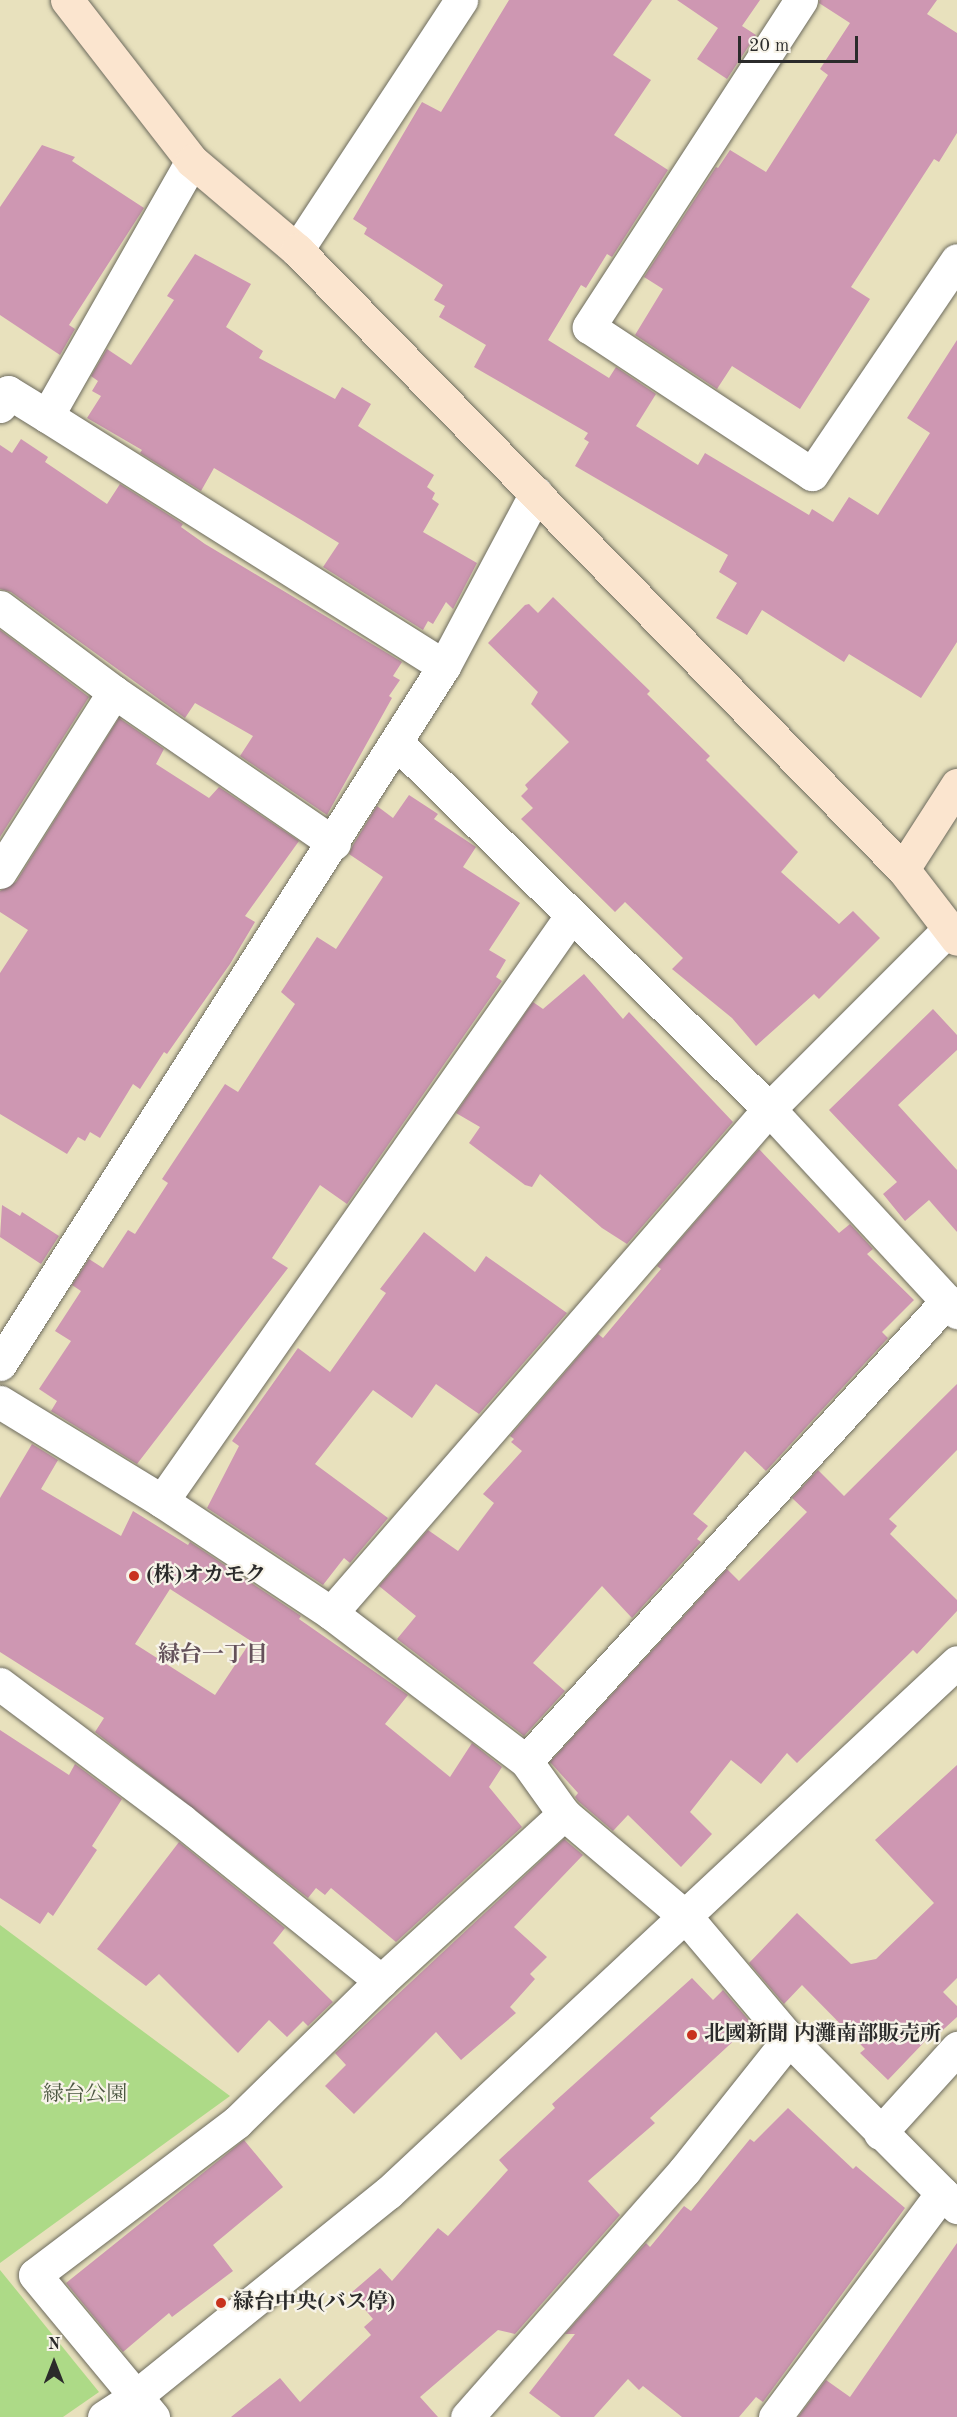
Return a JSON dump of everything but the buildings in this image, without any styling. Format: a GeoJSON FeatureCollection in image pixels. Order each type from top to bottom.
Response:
{"type":"FeatureCollection","features":[{"type":"Feature","properties":{"kind":"street"},"geometry":{"type":"LineString","coordinates":[[67,0],[192,160],[297,250],[903,869],[952,934],[769,1109],[331,1613]]}},
{"type":"Feature","properties":{"kind":"street"},"geometry":{"type":"LineString","coordinates":[[297,250],[461,0]]}},
{"type":"Feature","properties":{"kind":"street"},"geometry":{"type":"LineString","coordinates":[[801,0],[589,327],[812,474],[957,260]]}},
{"type":"Feature","properties":{"kind":"street"},"geometry":{"type":"LineString","coordinates":[[47,416],[192,160]]}},
{"type":"Feature","properties":{"kind":"street"},"geometry":{"type":"LineString","coordinates":[[0,406],[8,392],[444,666]]}},
{"type":"Feature","properties":{"kind":"street"},"geometry":{"type":"LineString","coordinates":[[0,1364],[397,743],[444,666],[536,494]]}},
{"type":"Feature","properties":{"kind":"street"},"geometry":{"type":"LineString","coordinates":[[0,607],[114,692],[334,843]]}},
{"type":"Feature","properties":{"kind":"street"},"geometry":{"type":"LineString","coordinates":[[0,872],[114,692]]}},
{"type":"Feature","properties":{"kind":"street"},"geometry":{"type":"LineString","coordinates":[[397,743],[769,1109],[952,1307],[526,1761]]}},
{"type":"Feature","properties":{"kind":"street"},"geometry":{"type":"LineString","coordinates":[[903,869],[957,785]]}},
{"type":"Feature","properties":{"kind":"street"},"geometry":{"type":"LineString","coordinates":[[162,1501],[571,916]]}},
{"type":"Feature","properties":{"kind":"street"},"geometry":{"type":"LineString","coordinates":[[0,1402],[162,1501],[331,1613],[526,1761],[564,1814],[686,1917],[789,2039],[949,2200],[775,2417]]}},
{"type":"Feature","properties":{"kind":"street"},"geometry":{"type":"LineString","coordinates":[[104,2417],[145,2406],[388,2193],[957,1662]]}},
{"type":"Feature","properties":{"kind":"street"},"geometry":{"type":"LineString","coordinates":[[0,1684],[181,1820],[381,1981]]}},
{"type":"Feature","properties":{"kind":"street"},"geometry":{"type":"LineString","coordinates":[[145,2406],[35,2275],[237,2122],[381,1981],[564,1814]]}},
{"type":"Feature","properties":{"kind":"street"},"geometry":{"type":"LineString","coordinates":[[467,2417],[684,2171],[789,2039]]}},
{"type":"Feature","properties":{"kind":"street"},"geometry":{"type":"LineString","coordinates":[[880,2133],[957,2048]]}},
{"type":"Feature","properties":{"kind":"green space","name":"緑台公園"},"geometry":{"type":"Polygon","coordinates":[[[0,1925],[230,2096],[0,2263],[0,1925]]]}},
{"type":"Feature","properties":{"kind":"green space"},"geometry":{"type":"Polygon","coordinates":[[[0,2270],[99,2392],[63,2417],[0,2417],[0,2270]]]}},
{"type":"Feature","properties":{"kind":"place","name":"(株)オカモク"},"geometry":{"type":"Point","coordinates":[134,1576]}},
{"type":"Feature","properties":{"kind":"place","name":"北國新聞 内灘南部販売所"},"geometry":{"type":"Point","coordinates":[692,2035]}},
{"type":"Feature","properties":{"kind":"place","name":"緑台中央(バス停)"},"geometry":{"type":"Point","coordinates":[221,2303]}},
{"type":"Feature","properties":{"kind":"district","name":"緑台一丁目"},"geometry":{"type":"Point","coordinates":[213,1656]}}]}
